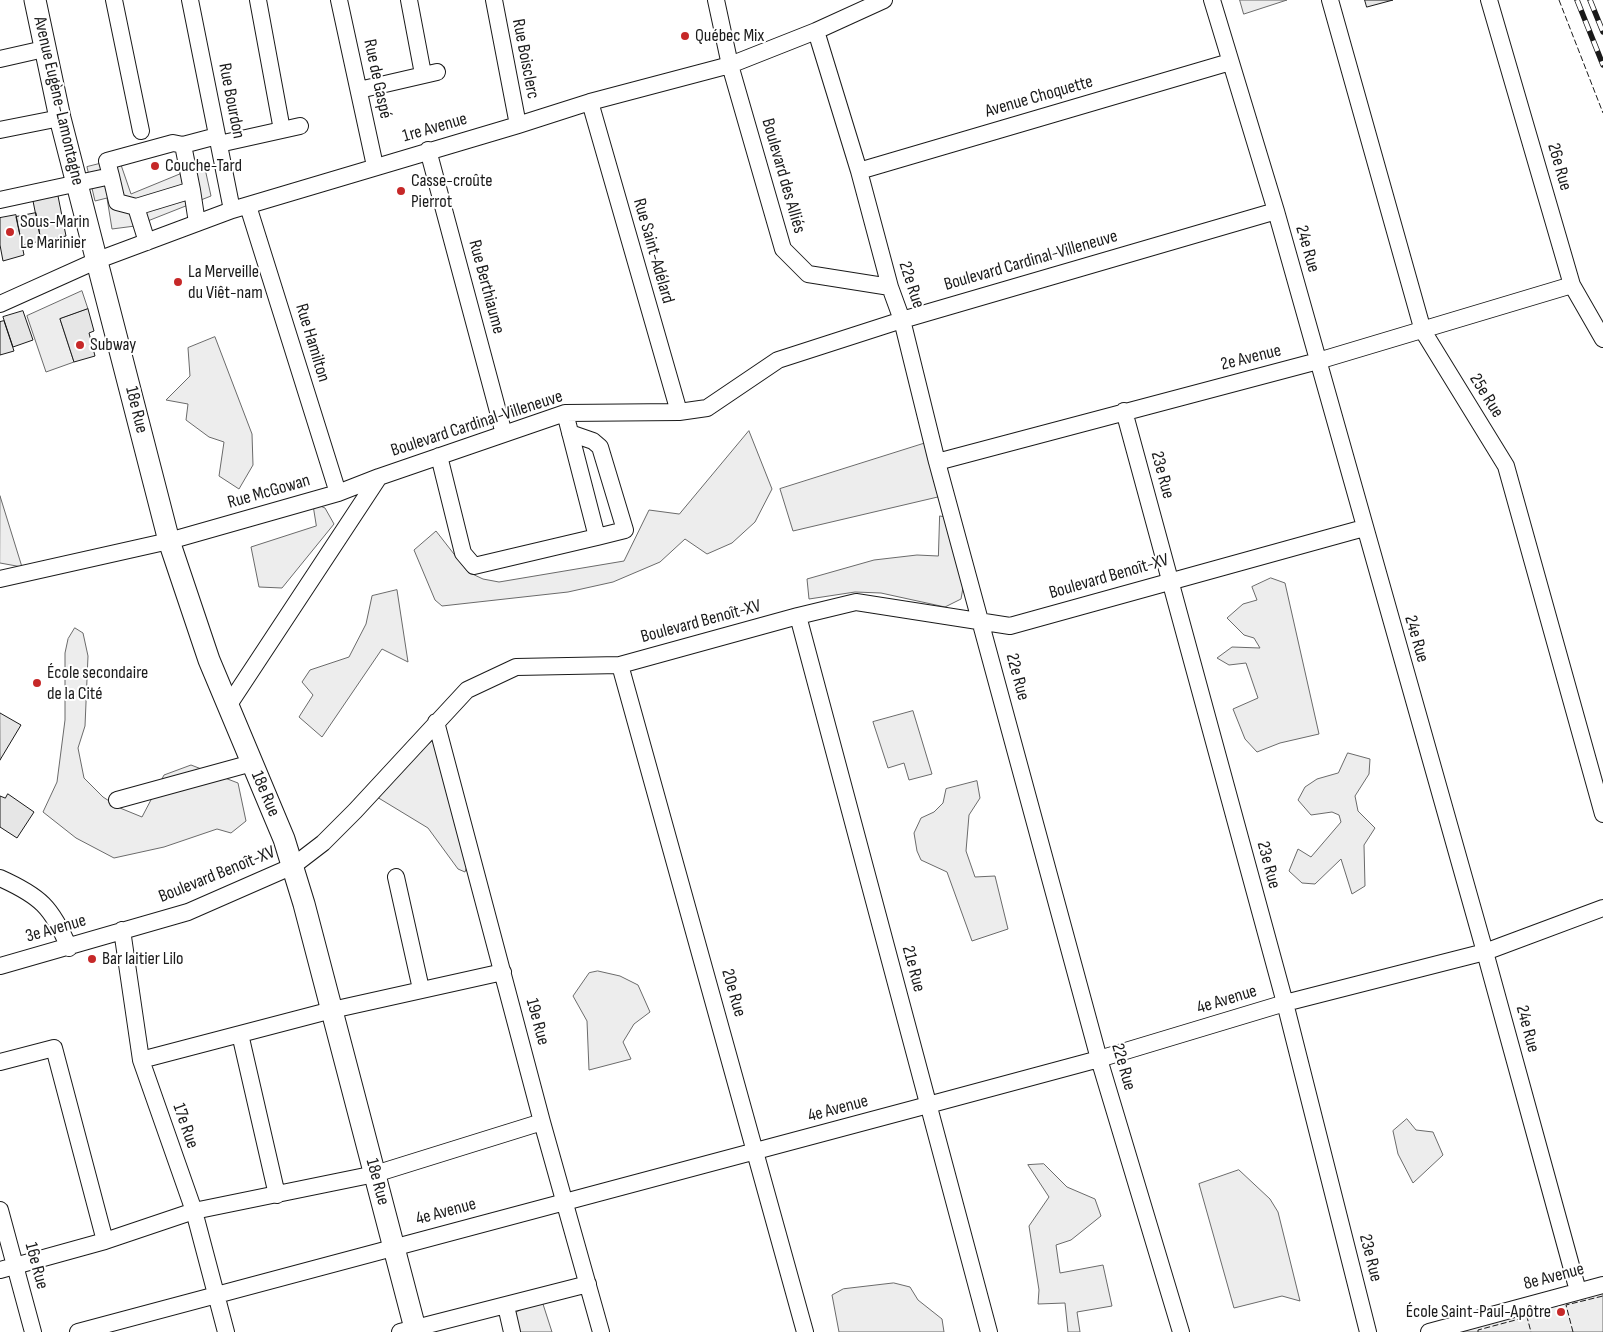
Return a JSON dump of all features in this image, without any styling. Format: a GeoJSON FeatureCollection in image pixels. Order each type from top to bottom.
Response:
{"type":"FeatureCollection","features":[{"type":"Feature","properties":{"kind":"main road","name":"Avenue Eugène-Lamontagne"},"geometry":{"type":"LineString","coordinates":[[35,0],[60,118],[98,260]]}},
{"type":"Feature","properties":{"kind":"main road","name":"18e Rue"},"geometry":{"type":"LineString","coordinates":[[98,260],[169,541],[209,660],[284,839],[293,866],[395,1246],[410,1330]]}},
{"type":"Feature","properties":{"kind":"street"},"geometry":{"type":"LineString","coordinates":[[114,0],[141,131]]}},
{"type":"Feature","properties":{"kind":"street","name":"Rue Bourdon"},"geometry":{"type":"LineString","coordinates":[[190,0],[218,140],[240,208]]}},
{"type":"Feature","properties":{"kind":"street"},"geometry":{"type":"LineString","coordinates":[[258,0],[282,130]]}},
{"type":"Feature","properties":{"kind":"street","name":"Rue de Gaspé"},"geometry":{"type":"LineString","coordinates":[[339,0],[375,166]]}},
{"type":"Feature","properties":{"kind":"street"},"geometry":{"type":"LineString","coordinates":[[359,90],[430,73],[409,0]]}},
{"type":"Feature","properties":{"kind":"street","name":"Rue Boisclerc"},"geometry":{"type":"LineString","coordinates":[[494,0],[518,126]]}},
{"type":"Feature","properties":{"kind":"street","name":"Boulevard des Alliés"},"geometry":{"type":"LineString","coordinates":[[716,0],[730,65],[783,249],[808,274],[890,287]]}},
{"type":"Feature","properties":{"kind":"street","name":"1re Avenue"},"geometry":{"type":"LineString","coordinates":[[0,304],[98,260],[240,208],[428,150],[518,126],[590,102],[730,65],[816,31],[884,0]]}},
{"type":"Feature","properties":{"kind":"street","name":"24e Rue"},"geometry":{"type":"LineString","coordinates":[[1212,0],[1276,211],[1485,952],[1578,1291]]}},
{"type":"Feature","properties":{"kind":"street","name":"25e Rue"},"geometry":{"type":"LineString","coordinates":[[1330,0],[1423,330],[1506,466],[1603,814]]}},
{"type":"Feature","properties":{"kind":"street","name":"26e Rue"},"geometry":{"type":"LineString","coordinates":[[1489,0],[1572,285],[1603,339]]}},
{"type":"Feature","properties":{"kind":"street","name":"22e Rue"},"geometry":{"type":"LineString","coordinates":[[816,31],[859,171],[890,287],[902,320],[937,462],[1099,1059],[1181,1332]]}},
{"type":"Feature","properties":{"kind":"street"},"geometry":{"type":"LineString","coordinates":[[0,59],[44,49]]}},
{"type":"Feature","properties":{"kind":"street","name":"Avenue Choquette"},"geometry":{"type":"LineString","coordinates":[[859,171],[1230,62]]}},
{"type":"Feature","properties":{"kind":"street","name":"Rue Saint-Adélard"},"geometry":{"type":"LineString","coordinates":[[590,102],[679,412]]}},
{"type":"Feature","properties":{"kind":"street"},"geometry":{"type":"LineString","coordinates":[[0,130],[60,118]]}},
{"type":"Feature","properties":{"kind":"street"},"geometry":{"type":"LineString","coordinates":[[192,190],[136,207],[117,202],[107,160],[173,143],[183,145],[300,126]]}},
{"type":"Feature","properties":{"kind":"street"},"geometry":{"type":"LineString","coordinates":[[183,145],[198,223]]}},
{"type":"Feature","properties":{"kind":"street","name":"Rue Berthiaume"},"geometry":{"type":"LineString","coordinates":[[428,150],[504,434]]}},
{"type":"Feature","properties":{"kind":"street"},"geometry":{"type":"LineString","coordinates":[[0,200],[111,176]]}},
{"type":"Feature","properties":{"kind":"street"},"geometry":{"type":"LineString","coordinates":[[136,207],[147,242]]}},
{"type":"Feature","properties":{"kind":"street","name":"Rue Hamilton"},"geometry":{"type":"LineString","coordinates":[[240,208],[338,493]]}},
{"type":"Feature","properties":{"kind":"street","name":"Boulevard Cardinal-Villeneuve"},"geometry":{"type":"LineString","coordinates":[[228,706],[379,477],[565,413],[679,412],[707,408],[778,360],[902,320],[1276,211]]}},
{"type":"Feature","properties":{"kind":"street","name":"2e Avenue"},"geometry":{"type":"LineString","coordinates":[[937,462],[1318,361],[1572,285]]}},
{"type":"Feature","properties":{"kind":"street","name":"23e Rue"},"geometry":{"type":"LineString","coordinates":[[1124,411],[1285,1003],[1368,1332]]}},
{"type":"Feature","properties":{"kind":"street"},"geometry":{"type":"LineString","coordinates":[[565,413],[597,537]]}},
{"type":"Feature","properties":{"kind":"street"},"geometry":{"type":"LineString","coordinates":[[440,456],[464,553],[474,566],[625,530],[600,447],[593,441],[570,433]]}},
{"type":"Feature","properties":{"kind":"street","name":"Rue McGowan"},"geometry":{"type":"LineString","coordinates":[[169,541],[338,493],[379,477]]}},
{"type":"Feature","properties":{"kind":"street","name":"Boulevard Benoît-XV"},"geometry":{"type":"LineString","coordinates":[[122,930],[188,912],[293,866],[322,843],[355,811],[466,690],[516,667],[620,665],[856,602],[1010,626],[1170,580],[1364,528]]}},
{"type":"Feature","properties":{"kind":"street"},"geometry":{"type":"LineString","coordinates":[[0,578],[169,541]]}},
{"type":"Feature","properties":{"kind":"street","name":"21e Rue"},"geometry":{"type":"LineString","coordinates":[[798,616],[989,1332]]}},
{"type":"Feature","properties":{"kind":"street","name":"20e Rue"},"geometry":{"type":"LineString","coordinates":[[620,665],[757,1152],[805,1332]]}},
{"type":"Feature","properties":{"kind":"street","name":"19e Rue"},"geometry":{"type":"LineString","coordinates":[[436,722],[542,1122],[601,1332]]}},
{"type":"Feature","properties":{"kind":"street"},"geometry":{"type":"LineString","coordinates":[[118,800],[252,763]]}},
{"type":"Feature","properties":{"kind":"street"},"geometry":{"type":"LineString","coordinates":[[396,877],[421,989]]}},
{"type":"Feature","properties":{"kind":"street"},"geometry":{"type":"LineString","coordinates":[[0,878],[36,896],[50,910],[62,930],[69,948]]}},
{"type":"Feature","properties":{"kind":"street","name":"4e Avenue"},"geometry":{"type":"LineString","coordinates":[[78,1332],[395,1246],[928,1106],[1099,1059],[1285,1003],[1485,952],[1603,908]]}},
{"type":"Feature","properties":{"kind":"street","name":"3e Avenue"},"geometry":{"type":"LineString","coordinates":[[0,966],[69,948],[122,930]]}},
{"type":"Feature","properties":{"kind":"street","name":"17e Rue"},"geometry":{"type":"LineString","coordinates":[[122,930],[141,1060],[194,1211],[226,1332]]}},
{"type":"Feature","properties":{"kind":"street"},"geometry":{"type":"LineString","coordinates":[[141,1060],[332,1010],[503,972]]}},
{"type":"Feature","properties":{"kind":"street"},"geometry":{"type":"LineString","coordinates":[[240,1034],[277,1195]]}},
{"type":"Feature","properties":{"kind":"street"},"geometry":{"type":"LineString","coordinates":[[0,1062],[54,1048],[105,1241]]}},
{"type":"Feature","properties":{"kind":"street"},"geometry":{"type":"LineString","coordinates":[[7,1269],[105,1241],[194,1211],[375,1174],[542,1122]]}},
{"type":"Feature","properties":{"kind":"street","name":"16e Rue"},"geometry":{"type":"LineString","coordinates":[[0,1210],[7,1269],[33,1332]]}},
{"type":"Feature","properties":{"kind":"street"},"geometry":{"type":"LineString","coordinates":[[410,1330],[588,1284]]}},
{"type":"Feature","properties":{"kind":"street","name":"8e Avenue"},"geometry":{"type":"LineString","coordinates":[[1429,1332],[1603,1285]]}},
{"type":"Feature","properties":{"kind":"street"},"geometry":{"type":"LineString","coordinates":[[506,1306],[512,1332]]}},
{"type":"Feature","properties":{"kind":"shaded area"},"geometry":{"type":"Polygon","coordinates":[[[1240,0],[1287,0],[1244,14],[1240,0]]]}},
{"type":"Feature","properties":{"kind":"shaded area"},"geometry":{"type":"Polygon","coordinates":[[[119,159],[131,194],[204,164],[211,196],[135,226],[112,229],[107,198],[95,201],[87,167],[119,159]]]}},
{"type":"Feature","properties":{"kind":"shaded area"},"geometry":{"type":"Polygon","coordinates":[[[82,291],[88,309],[60,319],[74,362],[46,372],[27,316],[82,291]]]}},
{"type":"Feature","properties":{"kind":"shaded area"},"geometry":{"type":"Polygon","coordinates":[[[215,337],[252,434],[253,465],[239,489],[219,476],[224,442],[209,437],[186,420],[188,404],[166,400],[190,376],[188,348],[215,337]]]}},
{"type":"Feature","properties":{"kind":"shaded area"},"geometry":{"type":"Polygon","coordinates":[[[749,431],[772,489],[755,522],[732,543],[707,554],[685,539],[660,562],[613,582],[568,592],[442,606],[435,600],[414,550],[436,531],[468,572],[483,579],[499,582],[624,561],[649,510],[679,514],[749,431]]]}},
{"type":"Feature","properties":{"kind":"shaded area"},"geometry":{"type":"Polygon","coordinates":[[[926,443],[942,496],[793,531],[780,489],[926,443]]]}},
{"type":"Feature","properties":{"kind":"shaded area"},"geometry":{"type":"Polygon","coordinates":[[[0,496],[22,567],[0,563],[0,496]]]}},
{"type":"Feature","properties":{"kind":"shaded area"},"geometry":{"type":"Polygon","coordinates":[[[313,503],[325,508],[334,524],[282,588],[259,587],[251,547],[316,526],[313,503]]]}},
{"type":"Feature","properties":{"kind":"shaded area"},"geometry":{"type":"Polygon","coordinates":[[[940,516],[951,518],[964,582],[961,599],[945,607],[881,593],[855,592],[809,599],[807,579],[874,560],[917,555],[938,556],[940,516]]]}},
{"type":"Feature","properties":{"kind":"shaded area"},"geometry":{"type":"Polygon","coordinates":[[[1271,578],[1285,583],[1319,734],[1280,743],[1257,752],[1245,739],[1233,709],[1258,698],[1246,663],[1229,665],[1217,658],[1232,647],[1260,648],[1254,638],[1244,635],[1227,618],[1243,604],[1257,600],[1252,587],[1271,578]]]}},
{"type":"Feature","properties":{"kind":"shaded area"},"geometry":{"type":"Polygon","coordinates":[[[397,590],[408,662],[382,649],[322,737],[299,717],[313,695],[302,682],[310,670],[349,657],[366,624],[372,596],[397,590]]]}},
{"type":"Feature","properties":{"kind":"shaded area"},"geometry":{"type":"Polygon","coordinates":[[[75,628],[83,633],[88,656],[85,726],[78,748],[84,778],[103,797],[120,808],[142,817],[164,775],[191,765],[238,783],[246,821],[231,833],[217,829],[164,847],[114,858],[76,838],[43,812],[57,782],[65,720],[65,653],[68,639],[75,628]]]}},
{"type":"Feature","properties":{"kind":"shaded area"},"geometry":{"type":"Polygon","coordinates":[[[913,711],[932,774],[909,780],[904,763],[888,768],[873,722],[913,711]]]}},
{"type":"Feature","properties":{"kind":"shaded area"},"geometry":{"type":"Polygon","coordinates":[[[434,740],[469,860],[465,872],[458,869],[428,828],[372,794],[412,756],[434,740]]]}},
{"type":"Feature","properties":{"kind":"shaded area"},"geometry":{"type":"Polygon","coordinates":[[[1348,753],[1370,759],[1369,774],[1355,796],[1358,811],[1375,828],[1364,845],[1365,886],[1352,894],[1341,859],[1315,884],[1302,883],[1289,871],[1298,849],[1311,857],[1341,822],[1339,815],[1332,812],[1311,815],[1298,800],[1305,787],[1317,779],[1338,773],[1348,753]]]}},
{"type":"Feature","properties":{"kind":"shaded area"},"geometry":{"type":"Polygon","coordinates":[[[977,781],[980,798],[969,815],[966,851],[975,877],[995,876],[1008,929],[972,941],[947,872],[921,860],[917,851],[914,833],[921,818],[934,812],[943,803],[946,789],[977,781]]]}},
{"type":"Feature","properties":{"kind":"shaded area"},"geometry":{"type":"Polygon","coordinates":[[[598,971],[620,976],[638,985],[650,1012],[634,1024],[623,1042],[631,1059],[589,1070],[587,1021],[573,996],[589,973],[598,971]]]}},
{"type":"Feature","properties":{"kind":"shaded area"},"geometry":{"type":"Polygon","coordinates":[[[1407,1119],[1416,1130],[1433,1132],[1443,1155],[1413,1183],[1398,1154],[1393,1131],[1407,1119]]]}},
{"type":"Feature","properties":{"kind":"shaded area"},"geometry":{"type":"Polygon","coordinates":[[[1044,1164],[1067,1187],[1095,1199],[1101,1216],[1071,1240],[1056,1245],[1060,1273],[1103,1265],[1112,1306],[1077,1312],[1080,1332],[1068,1332],[1065,1303],[1038,1304],[1039,1290],[1029,1226],[1049,1197],[1028,1165],[1044,1164]]]}},
{"type":"Feature","properties":{"kind":"shaded area"},"geometry":{"type":"Polygon","coordinates":[[[1239,1170],[1270,1199],[1278,1212],[1300,1301],[1282,1296],[1234,1308],[1199,1184],[1239,1170]]]}},
{"type":"Feature","properties":{"kind":"shaded area"},"geometry":{"type":"Polygon","coordinates":[[[894,1283],[910,1287],[918,1300],[942,1319],[944,1332],[839,1332],[832,1295],[843,1289],[894,1283]]]}},
{"type":"Feature","properties":{"kind":"shaded area","name":"École Saint-Paul-Apôtre"},"geometry":{"type":"Polygon","coordinates":[[[1603,1291],[1603,1332],[1436,1332],[1603,1291]]]}},
{"type":"Feature","properties":{"kind":"shaded area"},"geometry":{"type":"Polygon","coordinates":[[[542,1301],[552,1332],[514,1332],[510,1315],[542,1301]]]}},
{"type":"Feature","properties":{"kind":"building"},"geometry":{"type":"Polygon","coordinates":[[[1365,0],[1393,0],[1367,7],[1365,0]]]}},
{"type":"Feature","properties":{"kind":"building"},"geometry":{"type":"Polygon","coordinates":[[[57,191],[66,236],[41,241],[32,196],[57,191]]]}},
{"type":"Feature","properties":{"kind":"building"},"geometry":{"type":"Polygon","coordinates":[[[36,213],[41,241],[22,245],[16,217],[36,213]]]}},
{"type":"Feature","properties":{"kind":"building","name":"Sous-Marin Le Marinier"},"geometry":{"type":"Polygon","coordinates":[[[16,215],[24,255],[3,261],[0,245],[0,218],[16,215]]]}},
{"type":"Feature","properties":{"kind":"building","name":"Subway"},"geometry":{"type":"Polygon","coordinates":[[[88,309],[94,331],[89,333],[95,356],[74,362],[60,319],[88,309]]]}},
{"type":"Feature","properties":{"kind":"building"},"geometry":{"type":"Polygon","coordinates":[[[23,311],[33,340],[13,347],[3,317],[23,311]]]}},
{"type":"Feature","properties":{"kind":"building"},"geometry":{"type":"Polygon","coordinates":[[[4,321],[14,351],[0,355],[0,322],[4,321]]]}},
{"type":"Feature","properties":{"kind":"building"},"geometry":{"type":"Polygon","coordinates":[[[0,713],[21,725],[0,760],[0,713]]]}},
{"type":"Feature","properties":{"kind":"building"},"geometry":{"type":"Polygon","coordinates":[[[8,794],[34,812],[17,838],[0,827],[0,796],[5,798],[8,794]]]}},
{"type":"Feature","properties":{"kind":"railway"},"geometry":{"type":"LineString","coordinates":[[1577,0],[1603,65]]}},
{"type":"Feature","properties":{"kind":"railway"},"geometry":{"type":"LineString","coordinates":[[1590,0],[1603,32]]}},
{"type":"Feature","properties":{"kind":"fence"},"geometry":{"type":"LineString","coordinates":[[1559,0],[1603,113]]}},
{"type":"Feature","properties":{"kind":"fence"},"geometry":{"type":"LineString","coordinates":[[1573,1332],[1566,1305],[1603,1296]]}},
{"type":"Feature","properties":{"kind":"fence"},"geometry":{"type":"LineString","coordinates":[[1478,1332],[1478,1330],[1527,1317],[1531,1332]]}},
{"type":"Feature","properties":{"kind":"place","name":"Québec Mix"},"geometry":{"type":"Point","coordinates":[685,36]}},
{"type":"Feature","properties":{"kind":"place","name":"Couche-Tard"},"geometry":{"type":"Point","coordinates":[155,166]}},
{"type":"Feature","properties":{"kind":"place","name":"Casse-croûte Pierrot"},"geometry":{"type":"Point","coordinates":[401,191]}},
{"type":"Feature","properties":{"kind":"place","name":"Sous-Marin Le Marinier"},"geometry":{"type":"Point","coordinates":[10,232]}},
{"type":"Feature","properties":{"kind":"place","name":"La Merveille du Viêt-nam"},"geometry":{"type":"Point","coordinates":[178,282]}},
{"type":"Feature","properties":{"kind":"place","name":"Subway"},"geometry":{"type":"Point","coordinates":[80,345]}},
{"type":"Feature","properties":{"kind":"place","name":"École secondaire de la Cité"},"geometry":{"type":"Point","coordinates":[37,683]}},
{"type":"Feature","properties":{"kind":"place","name":"Bar laitier Lilo"},"geometry":{"type":"Point","coordinates":[92,959]}},
{"type":"Feature","properties":{"kind":"place","name":"École Saint-Paul-Apôtre"},"geometry":{"type":"Point","coordinates":[1561,1312]}}]}
